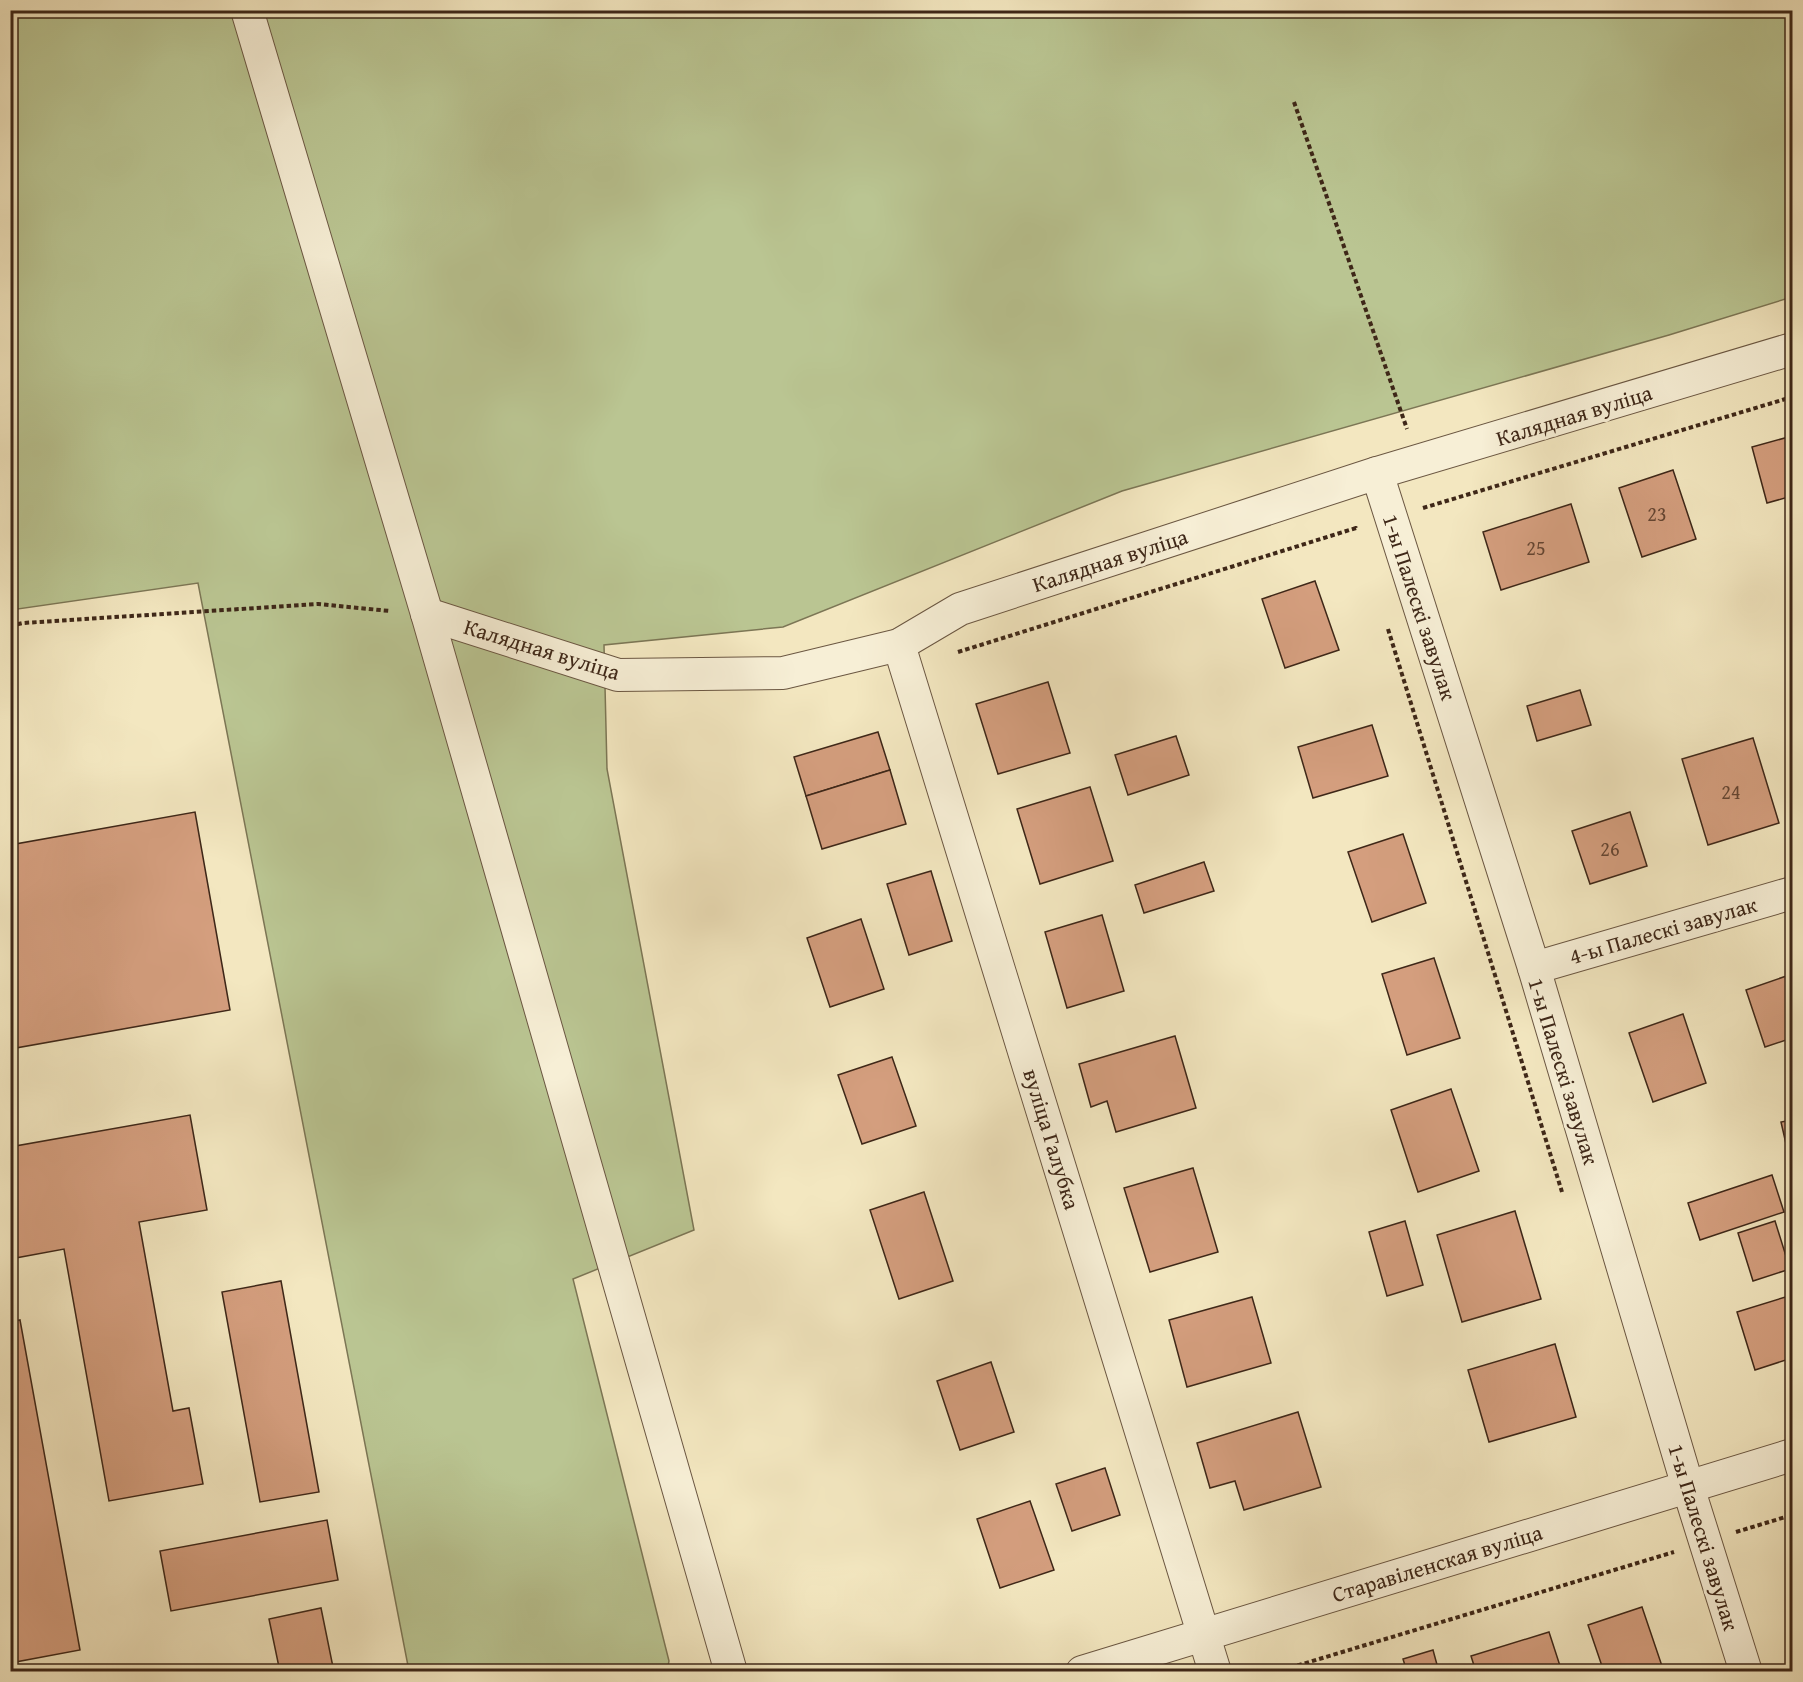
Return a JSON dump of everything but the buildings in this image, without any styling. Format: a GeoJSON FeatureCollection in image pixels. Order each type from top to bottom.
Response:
{"type":"FeatureCollection","features":[{"type":"Feature","properties":{"kind":"street"},"geometry":{"type":"LineString","coordinates":[[248,10],[427,614],[731,1671]]}},
{"type":"Feature","properties":{"kind":"street","name":"Калядная вуліца"},"geometry":{"type":"LineString","coordinates":[[427,614],[618,675],[783,673],[903,657],[960,609],[1377,473],[1792,349]]}},
{"type":"Feature","properties":{"kind":"street","name":"1-ы Палескі завулак"},"geometry":{"type":"LineString","coordinates":[[1377,473],[1534,968],[1688,1487],[1746,1671]]}},
{"type":"Feature","properties":{"kind":"street","name":"вуліца Галубка"},"geometry":{"type":"LineString","coordinates":[[903,657],[1215,1671]]}},
{"type":"Feature","properties":{"kind":"street","name":"4-ы Палескі завулак"},"geometry":{"type":"LineString","coordinates":[[1534,968],[1792,893]]}},
{"type":"Feature","properties":{"kind":"street","name":"Старавіленская вуліца"},"geometry":{"type":"LineString","coordinates":[[1082,1671],[1792,1455]]}},
{"type":"Feature","properties":{"kind":"path"},"geometry":{"type":"LineString","coordinates":[[1294,102],[1418,461]]}},
{"type":"Feature","properties":{"kind":"path"},"geometry":{"type":"LineString","coordinates":[[903,657],[1391,518],[1792,398]]}},
{"type":"Feature","properties":{"kind":"path"},"geometry":{"type":"LineString","coordinates":[[1356,528],[1360,539]]}},
{"type":"Feature","properties":{"kind":"path"},"geometry":{"type":"LineString","coordinates":[[10,626],[23,623],[318,604],[427,614]]}},
{"type":"Feature","properties":{"kind":"path"},"geometry":{"type":"LineString","coordinates":[[1384,618],[1562,1193]]}},
{"type":"Feature","properties":{"kind":"path"},"geometry":{"type":"LineString","coordinates":[[1656,1497],[1673,1553]]}},
{"type":"Feature","properties":{"kind":"path"},"geometry":{"type":"LineString","coordinates":[[1276,1671],[1673,1553],[1792,1515]]}},
{"type":"Feature","properties":{"kind":"green space"},"geometry":{"type":"Polygon","coordinates":[[[11,11],[1792,11],[1792,297],[1669,335],[1122,491],[783,627],[604,645],[607,769],[694,1230],[573,1279],[669,1661],[667,1671],[409,1671],[198,583],[11,610],[11,11]]]}}]}
